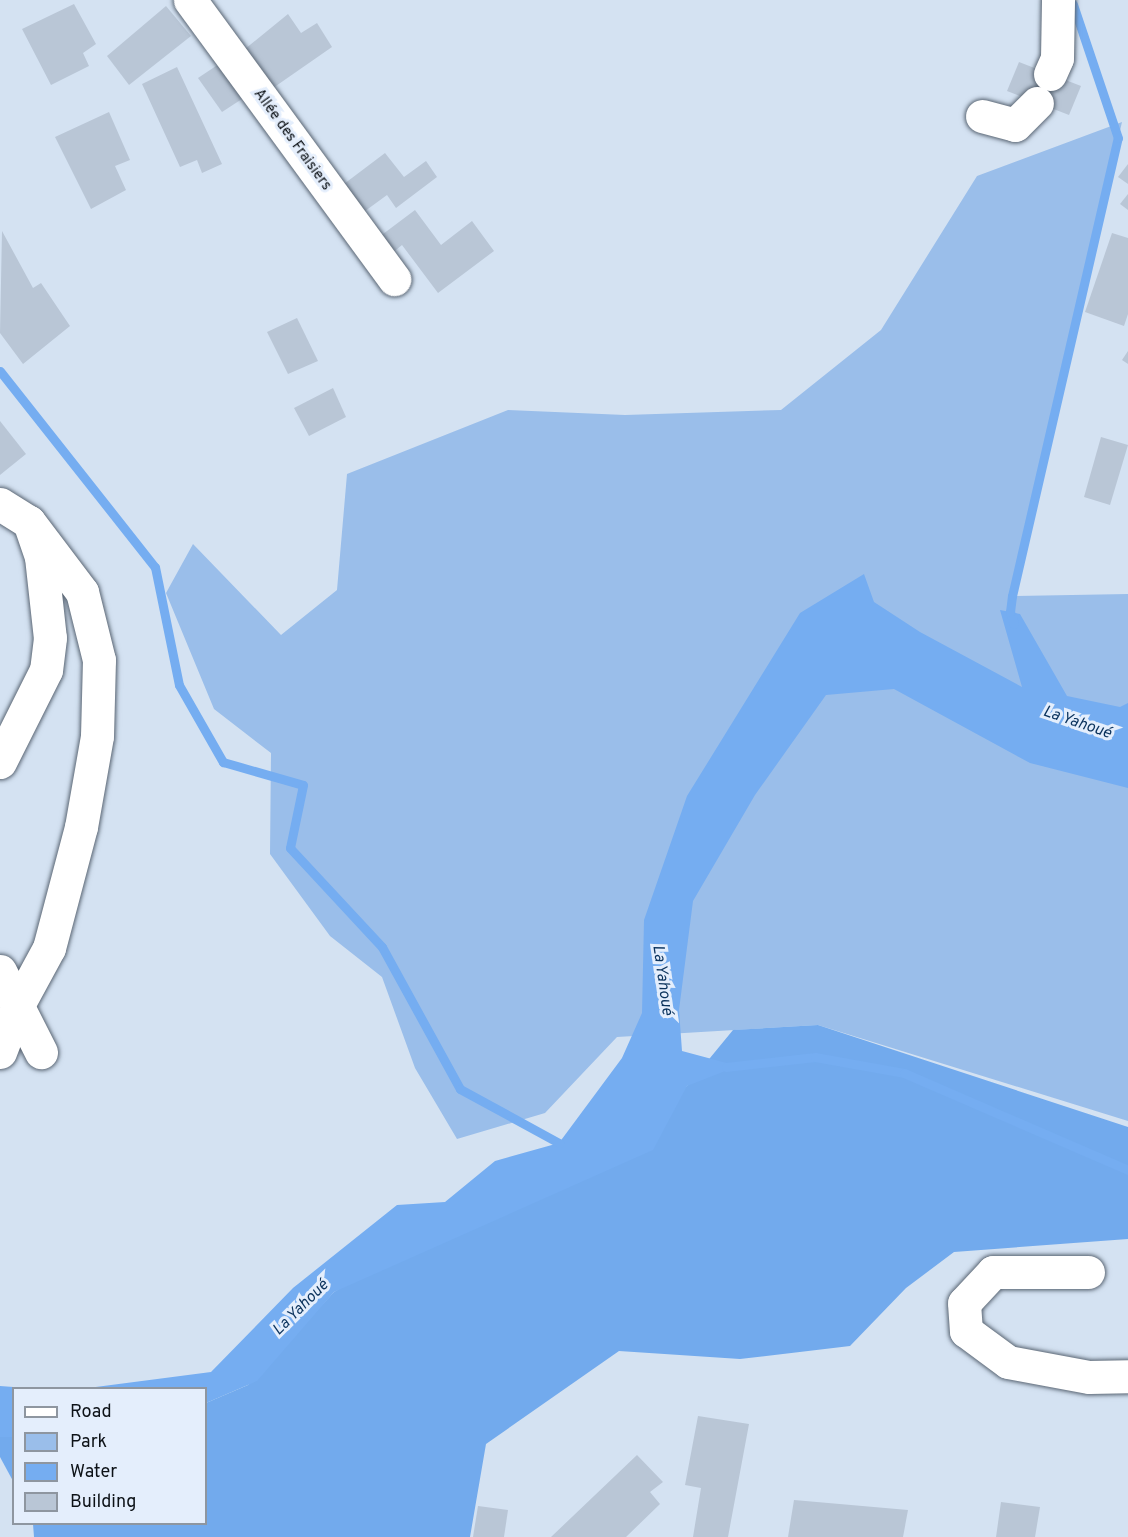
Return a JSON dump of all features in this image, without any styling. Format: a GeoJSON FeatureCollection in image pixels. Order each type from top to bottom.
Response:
{"type":"FeatureCollection","features":[{"type":"Feature","properties":{"kind":"street","name":"Allée des Fraisiers"},"geometry":{"type":"LineString","coordinates":[[190,0],[394,279]]}},
{"type":"Feature","properties":{"kind":"street"},"geometry":{"type":"LineString","coordinates":[[982,116],[1015,125],[1044,88],[1057,58],[1058,0]]}},
{"type":"Feature","properties":{"kind":"street"},"geometry":{"type":"LineString","coordinates":[[0,504],[29,522],[82,592],[99,660],[97,736],[81,827],[49,948],[18,1005],[0,1053]]}},
{"type":"Feature","properties":{"kind":"street"},"geometry":{"type":"LineString","coordinates":[[0,762],[46,670],[51,638],[41,557],[29,522]]}},
{"type":"Feature","properties":{"kind":"street"},"geometry":{"type":"LineString","coordinates":[[0,971],[41,1052]]}},
{"type":"Feature","properties":{"kind":"street"},"geometry":{"type":"LineString","coordinates":[[1088,1272],[1055,1269],[993,1272],[964,1303],[966,1331],[1008,1362],[1089,1377],[1128,1376]]}},
{"type":"Feature","properties":{"kind":"green space"},"geometry":{"type":"Polygon","coordinates":[[[1122,122],[1012,596],[1128,594],[1128,1121],[818,1025],[617,1037],[545,1113],[457,1139],[415,1068],[382,977],[330,936],[270,854],[271,753],[214,709],[166,593],[193,544],[281,635],[337,590],[347,474],[508,410],[625,415],[781,410],[881,330],[977,176],[1122,122]]]}},
{"type":"Feature","properties":{"kind":"shaded area"},"geometry":{"type":"Polygon","coordinates":[[[818,1025],[1128,1127],[1128,1239],[954,1252],[906,1288],[850,1346],[740,1359],[619,1351],[486,1444],[470,1537],[34,1537],[33,1525],[207,1525],[207,1403],[248,1385],[334,1292],[687,1086],[733,1030],[818,1025]]]}},
{"type":"Feature","properties":{"kind":"shaded area"},"geometry":{"type":"Polygon","coordinates":[[[0,1437],[12,1437],[12,1479],[0,1457],[0,1437]]]}},
{"type":"Feature","properties":{"kind":"water","name":"La Yahoué"},"geometry":{"type":"Polygon","coordinates":[[[864,574],[874,602],[920,632],[1022,687],[1000,610],[1020,614],[1067,696],[1120,707],[1128,703],[1128,788],[1030,763],[894,689],[826,695],[755,795],[693,901],[679,1010],[682,1051],[738,1066],[687,1086],[653,1150],[334,1292],[257,1381],[207,1403],[207,1387],[96,1387],[211,1372],[293,1288],[397,1205],[445,1202],[495,1161],[559,1143],[622,1058],[642,1013],[644,920],[687,796],[800,613],[864,574]]]}},
{"type":"Feature","properties":{"kind":"water"},"geometry":{"type":"Polygon","coordinates":[[[0,1386],[14,1387],[12,1437],[0,1437],[0,1386]]]}},
{"type":"Feature","properties":{"kind":"building"},"geometry":{"type":"Polygon","coordinates":[[[74,4],[96,44],[83,53],[89,66],[51,85],[22,29],[74,4]]]}},
{"type":"Feature","properties":{"kind":"building"},"geometry":{"type":"Polygon","coordinates":[[[166,6],[191,36],[129,85],[107,56],[166,6]]]}},
{"type":"Feature","properties":{"kind":"building"},"geometry":{"type":"Polygon","coordinates":[[[288,14],[301,33],[317,23],[332,47],[273,88],[245,49],[288,14]]]}},
{"type":"Feature","properties":{"kind":"building"},"geometry":{"type":"Polygon","coordinates":[[[222,62],[245,97],[222,112],[198,78],[222,62]]]}},
{"type":"Feature","properties":{"kind":"building"},"geometry":{"type":"Polygon","coordinates":[[[1019,62],[1081,86],[1069,115],[1007,91],[1019,62]]]}},
{"type":"Feature","properties":{"kind":"building"},"geometry":{"type":"Polygon","coordinates":[[[177,67],[222,164],[202,173],[197,160],[180,167],[142,84],[177,67]]]}},
{"type":"Feature","properties":{"kind":"building"},"geometry":{"type":"Polygon","coordinates":[[[109,112],[130,160],[115,166],[126,190],[91,209],[55,137],[109,112]]]}},
{"type":"Feature","properties":{"kind":"building"},"geometry":{"type":"Polygon","coordinates":[[[385,153],[404,177],[426,161],[437,177],[396,208],[387,195],[361,214],[340,187],[385,153]]]}},
{"type":"Feature","properties":{"kind":"building"},"geometry":{"type":"Polygon","coordinates":[[[1128,164],[1128,184],[1118,177],[1128,164]]]}},
{"type":"Feature","properties":{"kind":"building"},"geometry":{"type":"Polygon","coordinates":[[[1128,194],[1128,210],[1120,204],[1128,194]]]}},
{"type":"Feature","properties":{"kind":"building"},"geometry":{"type":"Polygon","coordinates":[[[415,210],[441,245],[472,221],[494,251],[438,293],[402,245],[391,254],[379,237],[415,210]]]}},
{"type":"Feature","properties":{"kind":"building"},"geometry":{"type":"Polygon","coordinates":[[[2,231],[33,288],[41,283],[70,326],[23,364],[0,333],[2,231]]]}},
{"type":"Feature","properties":{"kind":"building"},"geometry":{"type":"Polygon","coordinates":[[[1112,233],[1128,238],[1128,314],[1124,326],[1085,312],[1112,233]]]}},
{"type":"Feature","properties":{"kind":"building"},"geometry":{"type":"Polygon","coordinates":[[[297,318],[318,361],[288,374],[267,332],[297,318]]]}},
{"type":"Feature","properties":{"kind":"building"},"geometry":{"type":"Polygon","coordinates":[[[1128,351],[1128,364],[1122,360],[1128,351]]]}},
{"type":"Feature","properties":{"kind":"building"},"geometry":{"type":"Polygon","coordinates":[[[333,388],[346,417],[309,436],[294,408],[333,388]]]}},
{"type":"Feature","properties":{"kind":"building"},"geometry":{"type":"Polygon","coordinates":[[[0,421],[26,454],[0,475],[0,421]]]}},
{"type":"Feature","properties":{"kind":"building"},"geometry":{"type":"Polygon","coordinates":[[[1101,437],[1128,445],[1110,505],[1084,497],[1101,437]]]}},
{"type":"Feature","properties":{"kind":"building"},"geometry":{"type":"Polygon","coordinates":[[[698,1416],[749,1424],[728,1537],[693,1537],[701,1488],[685,1485],[698,1416]]]}},
{"type":"Feature","properties":{"kind":"building"},"geometry":{"type":"Polygon","coordinates":[[[637,1455],[663,1482],[650,1492],[660,1504],[626,1537],[551,1537],[637,1455]]]}},
{"type":"Feature","properties":{"kind":"building"},"geometry":{"type":"Polygon","coordinates":[[[794,1500],[908,1510],[903,1537],[788,1537],[794,1500]]]}},
{"type":"Feature","properties":{"kind":"building"},"geometry":{"type":"Polygon","coordinates":[[[1001,1502],[1040,1507],[1035,1537],[996,1537],[1001,1502]]]}},
{"type":"Feature","properties":{"kind":"building"},"geometry":{"type":"Polygon","coordinates":[[[478,1506],[508,1510],[504,1537],[473,1537],[478,1506]]]}},
{"type":"Feature","properties":{"kind":"waterway"},"geometry":{"type":"LineString","coordinates":[[1014,624],[1010,612],[1012,596],[1118,138],[1073,4]]}},
{"type":"Feature","properties":{"kind":"waterway"},"geometry":{"type":"LineString","coordinates":[[0,371],[155,567],[179,685],[223,762],[303,785],[290,848],[382,947],[460,1089],[559,1143]]}},
{"type":"Feature","properties":{"kind":"waterway"},"geometry":{"type":"LineString","coordinates":[[726,1067],[815,1057],[904,1073],[1128,1170]]}}]}
